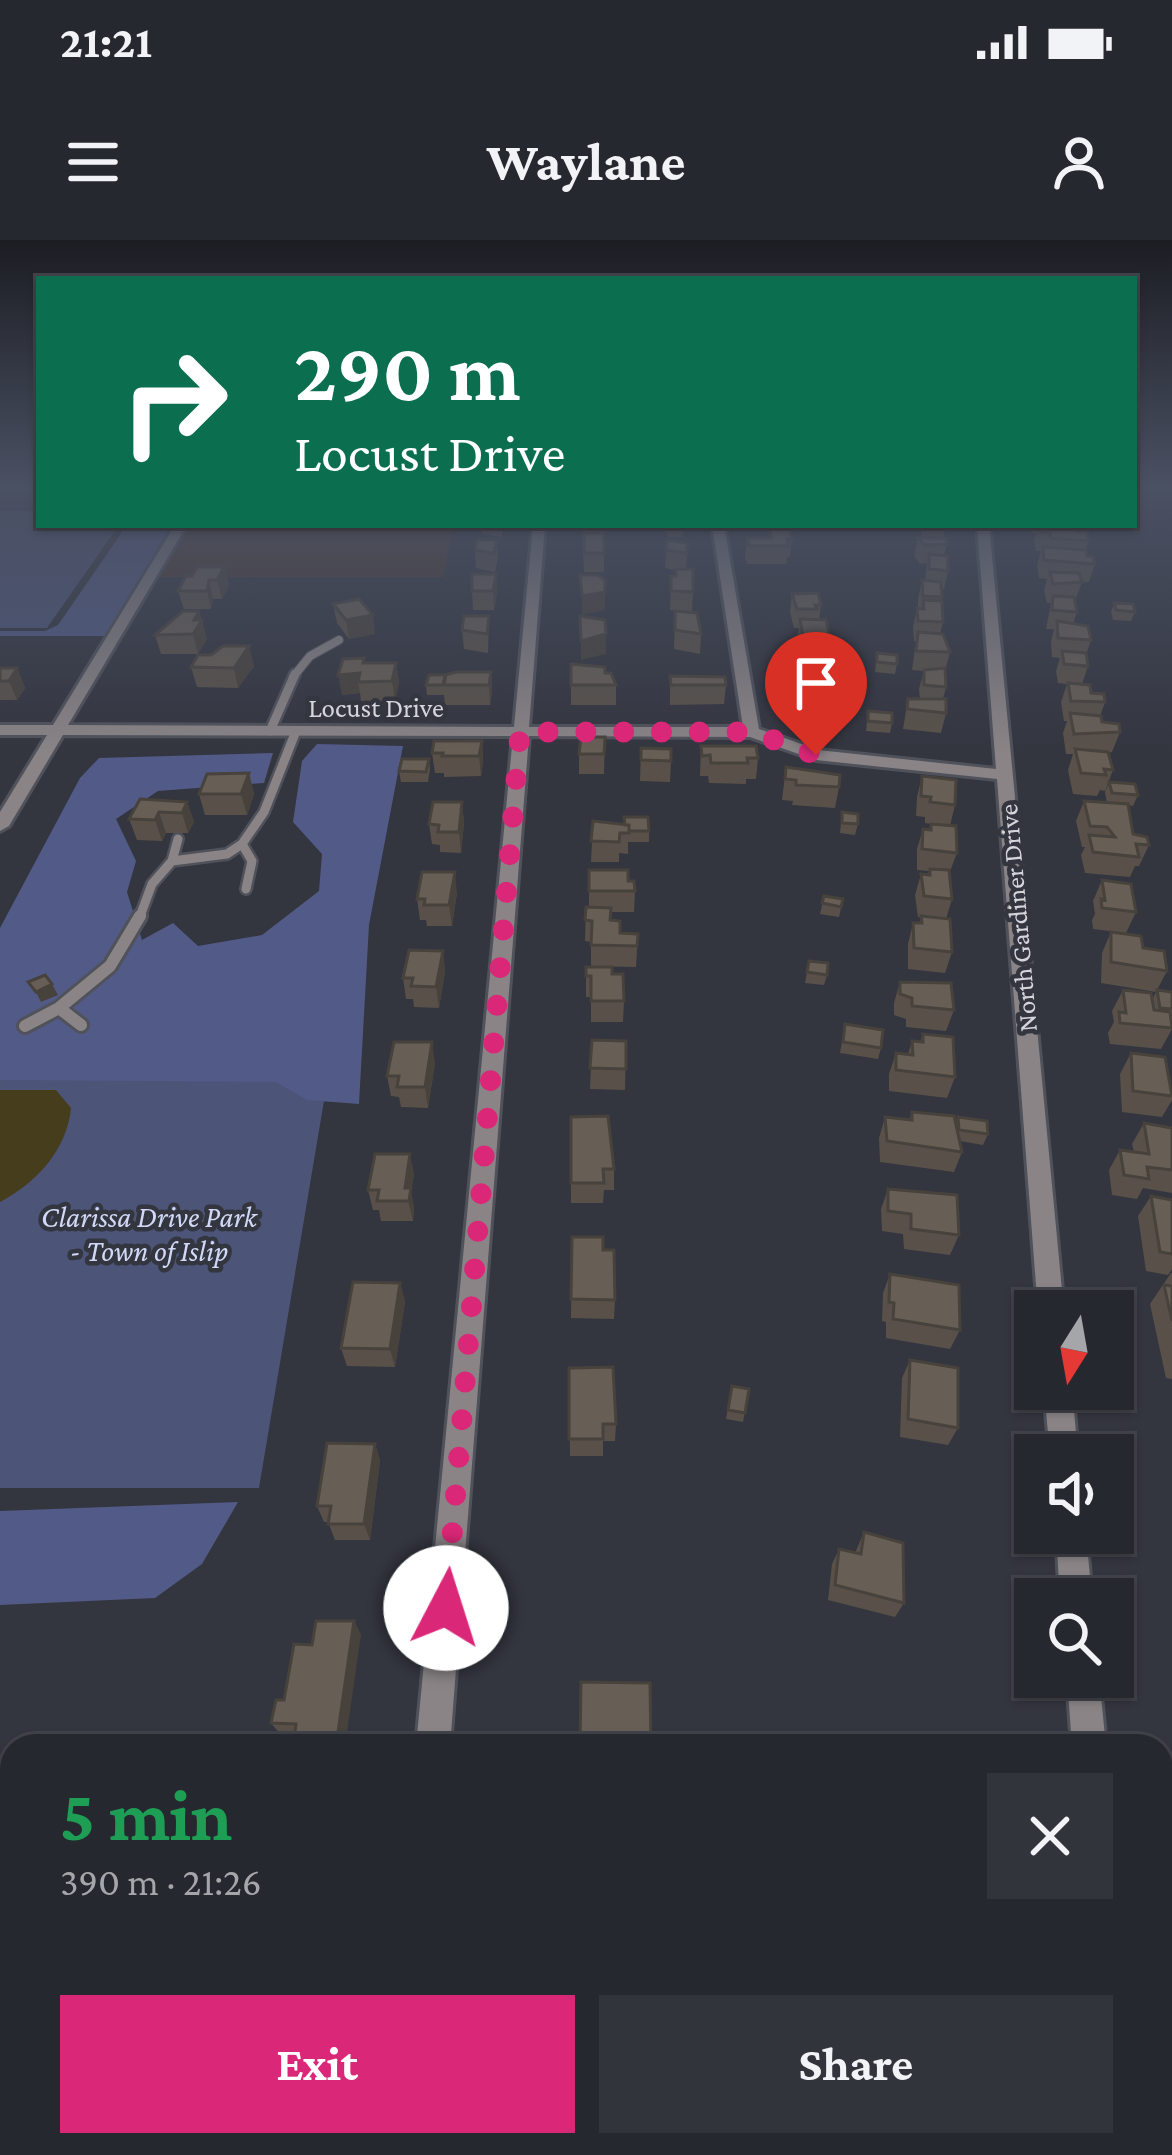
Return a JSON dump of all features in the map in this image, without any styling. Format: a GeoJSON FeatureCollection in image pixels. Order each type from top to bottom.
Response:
{"type":"FeatureCollection","features":[{"type":"Feature","properties":{"kind":"street"},"geometry":{"type":"LineString","coordinates":[[0,826],[150,576]]}},
{"type":"Feature","properties":{"kind":"street"},"geometry":{"type":"LineString","coordinates":[[435,1734],[534,576]]}},
{"type":"Feature","properties":{"kind":"street"},"geometry":{"type":"LineString","coordinates":[[726,576],[752,732]]}},
{"type":"Feature","properties":{"kind":"street","name":"North Gardiner Drive"},"geometry":{"type":"LineString","coordinates":[[988,576],[1050,1290]]}},
{"type":"Feature","properties":{"kind":"street","name":"Locust Drive"},"geometry":{"type":"LineString","coordinates":[[0,730],[752,732],[816,755],[1006,775]]}},
{"type":"Feature","properties":{"kind":"street"},"geometry":{"type":"LineString","coordinates":[[1085,1698],[1088,1734]]}},
{"type":"Feature","properties":{"kind":"lane"},"geometry":{"type":"LineString","coordinates":[[270,731],[301,662],[311,652],[339,640]]}},
{"type":"Feature","properties":{"kind":"lane"},"geometry":{"type":"LineString","coordinates":[[25,1026],[59,1008],[116,960],[133,934],[158,869],[172,860],[227,854],[242,844],[264,812],[296,731]]}},
{"type":"Feature","properties":{"kind":"lane"},"geometry":{"type":"LineString","coordinates":[[172,860],[178,839]]}},
{"type":"Feature","properties":{"kind":"lane"},"geometry":{"type":"LineString","coordinates":[[242,844],[252,861],[246,890]]}},
{"type":"Feature","properties":{"kind":"lane"},"geometry":{"type":"LineString","coordinates":[[59,1008],[81,1025]]}},
{"type":"Feature","properties":{"kind":"shaded area"},"geometry":{"type":"Polygon","coordinates":[[[92,576],[151,576],[115,636],[0,636],[0,631],[45,631],[58,625],[92,576]]]}},
{"type":"Feature","properties":{"kind":"shaded area"},"geometry":{"type":"Polygon","coordinates":[[[151,576],[443,576],[443,577],[151,576]]]}},
{"type":"Feature","properties":{"kind":"shaded area"},"geometry":{"type":"Polygon","coordinates":[[[317,744],[403,746],[369,925],[359,1104],[307,1100],[276,1082],[0,1080],[0,928],[80,778],[99,758],[273,753],[264,783],[158,791],[116,819],[136,861],[127,892],[142,940],[173,923],[198,946],[262,935],[319,891],[322,854],[293,822],[302,761],[317,744]]]}},
{"type":"Feature","properties":{"kind":"shaded area"},"geometry":{"type":"Polygon","coordinates":[[[238,1502],[202,1564],[155,1598],[0,1605],[0,1511],[238,1502]]]}},
{"type":"Feature","properties":{"kind":"green space"},"geometry":{"type":"Polygon","coordinates":[[[0,576],[83,576],[47,628],[0,628],[0,576]]]}},
{"type":"Feature","properties":{"kind":"green space","name":"Clarissa Drive Park - Town of Islip"},"geometry":{"type":"Polygon","coordinates":[[[328,1077],[259,1488],[0,1488],[0,1080],[328,1077]]]}},
{"type":"Feature","properties":{"kind":"sand"},"geometry":{"type":"Polygon","coordinates":[[[0,1090],[56,1090],[71,1108],[63,1138],[48,1164],[0,1202],[0,1090]]]}},
{"type":"Feature","properties":{"kind":"building"},"geometry":{"type":"Polygon","coordinates":[[[186,576],[219,576],[209,580],[207,591],[178,591],[186,576]]]}},
{"type":"Feature","properties":{"kind":"building"},"geometry":{"type":"Polygon","coordinates":[[[472,576],[496,576],[493,591],[472,591],[472,576]]]}},
{"type":"Feature","properties":{"kind":"building"},"geometry":{"type":"Polygon","coordinates":[[[580,576],[605,580],[605,592],[582,596],[580,576]]]}},
{"type":"Feature","properties":{"kind":"building"},"geometry":{"type":"Polygon","coordinates":[[[671,576],[693,576],[693,592],[671,591],[671,576]]]}},
{"type":"Feature","properties":{"kind":"building"},"geometry":{"type":"Polygon","coordinates":[[[1051,576],[1080,576],[1082,582],[1053,584],[1051,576]]]}},
{"type":"Feature","properties":{"kind":"building"},"geometry":{"type":"Polygon","coordinates":[[[922,580],[941,582],[942,597],[923,596],[922,580]]]}},
{"type":"Feature","properties":{"kind":"building"},"geometry":{"type":"Polygon","coordinates":[[[818,593],[821,605],[815,605],[817,609],[797,609],[792,594],[818,593]]]}},
{"type":"Feature","properties":{"kind":"building"},"geometry":{"type":"Polygon","coordinates":[[[1053,596],[1074,597],[1077,612],[1052,610],[1053,596]]]}},
{"type":"Feature","properties":{"kind":"building"},"geometry":{"type":"Polygon","coordinates":[[[359,599],[373,615],[346,620],[333,604],[359,599]]]}},
{"type":"Feature","properties":{"kind":"building"},"geometry":{"type":"Polygon","coordinates":[[[923,600],[942,601],[943,622],[918,621],[917,608],[924,609],[923,600]]]}},
{"type":"Feature","properties":{"kind":"building"},"geometry":{"type":"Polygon","coordinates":[[[1114,603],[1133,604],[1135,612],[1116,610],[1114,603]]]}},
{"type":"Feature","properties":{"kind":"building"},"geometry":{"type":"Polygon","coordinates":[[[183,611],[199,611],[194,620],[202,620],[193,634],[155,635],[183,611]]]}},
{"type":"Feature","properties":{"kind":"building"},"geometry":{"type":"Polygon","coordinates":[[[675,611],[697,613],[701,634],[675,630],[675,611]]]}},
{"type":"Feature","properties":{"kind":"building"},"geometry":{"type":"Polygon","coordinates":[[[464,616],[489,616],[487,634],[462,630],[464,616]]]}},
{"type":"Feature","properties":{"kind":"building"},"geometry":{"type":"Polygon","coordinates":[[[580,616],[605,620],[606,634],[581,641],[580,616]]]}},
{"type":"Feature","properties":{"kind":"building"},"geometry":{"type":"Polygon","coordinates":[[[800,619],[826,620],[829,633],[803,637],[800,619]]]}},
{"type":"Feature","properties":{"kind":"building"},"geometry":{"type":"Polygon","coordinates":[[[1057,621],[1088,626],[1091,640],[1058,638],[1057,621]]]}},
{"type":"Feature","properties":{"kind":"building"},"geometry":{"type":"Polygon","coordinates":[[[918,632],[943,634],[950,652],[916,651],[918,632]]]}},
{"type":"Feature","properties":{"kind":"building"},"geometry":{"type":"Polygon","coordinates":[[[223,646],[249,646],[234,668],[191,667],[198,655],[211,655],[223,646]]]}},
{"type":"Feature","properties":{"kind":"building"},"geometry":{"type":"Polygon","coordinates":[[[1062,651],[1086,653],[1088,666],[1064,664],[1062,651]]]}},
{"type":"Feature","properties":{"kind":"building"},"geometry":{"type":"Polygon","coordinates":[[[877,653],[897,655],[897,664],[877,662],[877,653]]]}},
{"type":"Feature","properties":{"kind":"building"},"geometry":{"type":"Polygon","coordinates":[[[364,658],[363,663],[396,663],[392,681],[358,682],[360,673],[338,675],[343,659],[364,658]]]}},
{"type":"Feature","properties":{"kind":"building"},"geometry":{"type":"Polygon","coordinates":[[[571,664],[605,667],[616,685],[571,685],[571,664]]]}},
{"type":"Feature","properties":{"kind":"building"},"geometry":{"type":"Polygon","coordinates":[[[0,668],[17,668],[9,681],[0,681],[0,668]]]}},
{"type":"Feature","properties":{"kind":"building"},"geometry":{"type":"Polygon","coordinates":[[[945,668],[946,687],[924,685],[924,670],[945,668]]]}},
{"type":"Feature","properties":{"kind":"building"},"geometry":{"type":"Polygon","coordinates":[[[491,672],[489,685],[443,685],[445,675],[491,672]]]}},
{"type":"Feature","properties":{"kind":"building"},"geometry":{"type":"Polygon","coordinates":[[[429,675],[446,675],[444,685],[426,685],[429,675]]]}},
{"type":"Feature","properties":{"kind":"building"},"geometry":{"type":"Polygon","coordinates":[[[670,676],[725,677],[726,685],[671,685],[670,676]]]}},
{"type":"Feature","properties":{"kind":"building"},"geometry":{"type":"Polygon","coordinates":[[[1068,683],[1090,685],[1091,693],[1104,694],[1105,702],[1071,701],[1068,683]]]}},
{"type":"Feature","properties":{"kind":"building"},"geometry":{"type":"Polygon","coordinates":[[[804,686],[846,693],[844,705],[801,700],[804,686]]]}},
{"type":"Feature","properties":{"kind":"building"},"geometry":{"type":"Polygon","coordinates":[[[841,689],[856,690],[856,700],[845,699],[841,689]]]}},
{"type":"Feature","properties":{"kind":"building"},"geometry":{"type":"Polygon","coordinates":[[[908,699],[946,699],[946,713],[907,709],[908,699]]]}},
{"type":"Feature","properties":{"kind":"building"},"geometry":{"type":"Polygon","coordinates":[[[868,711],[892,713],[892,723],[868,721],[868,711]]]}},
{"type":"Feature","properties":{"kind":"building"},"geometry":{"type":"Polygon","coordinates":[[[1070,713],[1101,716],[1102,722],[1119,724],[1120,732],[1074,734],[1070,713]]]}},
{"type":"Feature","properties":{"kind":"building"},"geometry":{"type":"Polygon","coordinates":[[[581,737],[605,737],[604,754],[579,754],[581,737]]]}},
{"type":"Feature","properties":{"kind":"building"},"geometry":{"type":"Polygon","coordinates":[[[434,741],[482,741],[479,756],[442,756],[432,753],[434,741]]]}},
{"type":"Feature","properties":{"kind":"building"},"geometry":{"type":"Polygon","coordinates":[[[701,746],[756,746],[758,758],[747,758],[748,763],[711,763],[710,755],[702,756],[701,746]]]}},
{"type":"Feature","properties":{"kind":"building"},"geometry":{"type":"Polygon","coordinates":[[[641,748],[671,749],[671,761],[641,760],[641,748]]]}},
{"type":"Feature","properties":{"kind":"building"},"geometry":{"type":"Polygon","coordinates":[[[1075,749],[1108,752],[1113,770],[1104,769],[1106,775],[1081,773],[1075,749]]]}},
{"type":"Feature","properties":{"kind":"building"},"geometry":{"type":"Polygon","coordinates":[[[402,759],[429,759],[426,772],[399,771],[402,759]]]}},
{"type":"Feature","properties":{"kind":"building"},"geometry":{"type":"Polygon","coordinates":[[[786,767],[840,775],[839,787],[796,785],[796,780],[785,779],[786,767]]]}},
{"type":"Feature","properties":{"kind":"building"},"geometry":{"type":"Polygon","coordinates":[[[249,773],[241,794],[199,794],[207,774],[249,773]]]}},
{"type":"Feature","properties":{"kind":"building"},"geometry":{"type":"Polygon","coordinates":[[[922,776],[956,780],[955,805],[921,796],[922,776]]]}},
{"type":"Feature","properties":{"kind":"building"},"geometry":{"type":"Polygon","coordinates":[[[1109,782],[1135,784],[1138,795],[1112,793],[1109,782]]]}},
{"type":"Feature","properties":{"kind":"building"},"geometry":{"type":"Polygon","coordinates":[[[140,799],[187,802],[182,813],[159,812],[155,820],[129,819],[140,799]]]}},
{"type":"Feature","properties":{"kind":"building"},"geometry":{"type":"Polygon","coordinates":[[[1084,801],[1128,804],[1133,834],[1147,837],[1149,845],[1136,844],[1139,857],[1093,852],[1089,835],[1115,837],[1107,827],[1090,826],[1084,801]]]}},
{"type":"Feature","properties":{"kind":"building"},"geometry":{"type":"Polygon","coordinates":[[[433,802],[462,802],[459,832],[438,832],[439,825],[429,824],[433,802]]]}},
{"type":"Feature","properties":{"kind":"building"},"geometry":{"type":"Polygon","coordinates":[[[842,812],[858,814],[858,824],[842,823],[842,812]]]}},
{"type":"Feature","properties":{"kind":"building"},"geometry":{"type":"Polygon","coordinates":[[[624,817],[648,817],[649,831],[629,831],[624,817]]]}},
{"type":"Feature","properties":{"kind":"building"},"geometry":{"type":"Polygon","coordinates":[[[593,821],[629,825],[629,833],[620,833],[619,842],[591,841],[593,821]]]}},
{"type":"Feature","properties":{"kind":"building"},"geometry":{"type":"Polygon","coordinates":[[[931,824],[956,826],[957,853],[922,849],[923,829],[931,830],[931,824]]]}},
{"type":"Feature","properties":{"kind":"building"},"geometry":{"type":"Polygon","coordinates":[[[930,869],[949,870],[952,899],[924,896],[921,874],[930,875],[930,869]]]}},
{"type":"Feature","properties":{"kind":"building"},"geometry":{"type":"Polygon","coordinates":[[[589,870],[628,870],[635,891],[589,891],[589,870]]]}},
{"type":"Feature","properties":{"kind":"building"},"geometry":{"type":"Polygon","coordinates":[[[422,872],[455,872],[449,905],[424,905],[425,899],[417,899],[422,872]]]}},
{"type":"Feature","properties":{"kind":"building"},"geometry":{"type":"Polygon","coordinates":[[[1102,880],[1131,884],[1136,912],[1102,908],[1102,880]]]}},
{"type":"Feature","properties":{"kind":"building"},"geometry":{"type":"Polygon","coordinates":[[[824,896],[843,899],[841,907],[822,903],[824,896]]]}},
{"type":"Feature","properties":{"kind":"building"},"geometry":{"type":"Polygon","coordinates":[[[586,907],[611,908],[610,920],[620,921],[620,933],[638,934],[637,946],[591,945],[592,921],[585,920],[586,907]]]}},
{"type":"Feature","properties":{"kind":"building"},"geometry":{"type":"Polygon","coordinates":[[[921,916],[950,919],[952,952],[914,948],[913,923],[922,923],[921,916]]]}},
{"type":"Feature","properties":{"kind":"building"},"geometry":{"type":"Polygon","coordinates":[[[1111,932],[1141,936],[1143,948],[1164,951],[1167,971],[1111,962],[1111,932]]]}},
{"type":"Feature","properties":{"kind":"building"},"geometry":{"type":"Polygon","coordinates":[[[409,950],[443,951],[436,987],[411,986],[413,978],[403,978],[409,950]]]}},
{"type":"Feature","properties":{"kind":"building"},"geometry":{"type":"Polygon","coordinates":[[[809,961],[828,963],[827,975],[807,972],[809,961]]]}},
{"type":"Feature","properties":{"kind":"building"},"geometry":{"type":"Polygon","coordinates":[[[586,967],[612,967],[612,974],[623,974],[624,1001],[591,1001],[591,976],[586,976],[586,967]]]}},
{"type":"Feature","properties":{"kind":"building"},"geometry":{"type":"Polygon","coordinates":[[[45,975],[52,984],[36,992],[28,982],[45,975]]]}},
{"type":"Feature","properties":{"kind":"building"},"geometry":{"type":"Polygon","coordinates":[[[900,982],[951,983],[954,1010],[912,1006],[912,998],[900,994],[900,982]]]}},
{"type":"Feature","properties":{"kind":"building"},"geometry":{"type":"Polygon","coordinates":[[[1123,990],[1151,993],[1154,1010],[1170,1012],[1172,1028],[1120,1023],[1119,1012],[1126,1013],[1123,990]]]}},
{"type":"Feature","properties":{"kind":"building"},"geometry":{"type":"Polygon","coordinates":[[[1157,990],[1172,992],[1172,1009],[1160,1008],[1157,990]]]}},
{"type":"Feature","properties":{"kind":"building"},"geometry":{"type":"Polygon","coordinates":[[[845,1024],[883,1030],[881,1048],[843,1042],[845,1024]]]}},
{"type":"Feature","properties":{"kind":"building"},"geometry":{"type":"Polygon","coordinates":[[[923,1034],[953,1037],[955,1077],[896,1070],[896,1053],[913,1055],[912,1041],[923,1042],[923,1034]]]}},
{"type":"Feature","properties":{"kind":"building"},"geometry":{"type":"Polygon","coordinates":[[[592,1040],[626,1041],[626,1069],[590,1068],[592,1040]]]}},
{"type":"Feature","properties":{"kind":"building"},"geometry":{"type":"Polygon","coordinates":[[[394,1042],[432,1042],[425,1087],[397,1087],[399,1076],[387,1076],[394,1042]]]}},
{"type":"Feature","properties":{"kind":"building"},"geometry":{"type":"Polygon","coordinates":[[[1131,1053],[1165,1057],[1172,1096],[1133,1091],[1131,1053]]]}},
{"type":"Feature","properties":{"kind":"building"},"geometry":{"type":"Polygon","coordinates":[[[912,1112],[954,1116],[962,1152],[887,1141],[885,1117],[912,1120],[912,1112]]]}},
{"type":"Feature","properties":{"kind":"building"},"geometry":{"type":"Polygon","coordinates":[[[608,1116],[614,1169],[603,1169],[604,1183],[571,1183],[571,1117],[608,1116]]]}},
{"type":"Feature","properties":{"kind":"building"},"geometry":{"type":"Polygon","coordinates":[[[958,1117],[987,1121],[988,1134],[959,1130],[958,1117]]]}},
{"type":"Feature","properties":{"kind":"building"},"geometry":{"type":"Polygon","coordinates":[[[1144,1123],[1172,1128],[1172,1170],[1147,1167],[1149,1179],[1124,1175],[1120,1150],[1149,1154],[1144,1123]]]}},
{"type":"Feature","properties":{"kind":"building"},"geometry":{"type":"Polygon","coordinates":[[[375,1154],[410,1154],[405,1188],[411,1188],[409,1201],[377,1201],[379,1190],[368,1190],[375,1154]]]}},
{"type":"Feature","properties":{"kind":"building"},"geometry":{"type":"Polygon","coordinates":[[[888,1189],[957,1195],[959,1235],[911,1229],[911,1214],[888,1211],[888,1189]]]}},
{"type":"Feature","properties":{"kind":"building"},"geometry":{"type":"Polygon","coordinates":[[[1151,1196],[1172,1200],[1172,1254],[1160,1252],[1151,1196]]]}},
{"type":"Feature","properties":{"kind":"building"},"geometry":{"type":"Polygon","coordinates":[[[572,1237],[603,1237],[603,1250],[614,1250],[615,1300],[571,1299],[572,1237]]]}},
{"type":"Feature","properties":{"kind":"building"},"geometry":{"type":"Polygon","coordinates":[[[890,1274],[959,1285],[960,1330],[893,1319],[890,1274]]]}},
{"type":"Feature","properties":{"kind":"building"},"geometry":{"type":"Polygon","coordinates":[[[353,1282],[400,1283],[390,1349],[341,1348],[353,1282]]]}},
{"type":"Feature","properties":{"kind":"building"},"geometry":{"type":"Polygon","coordinates":[[[1164,1285],[1172,1286],[1172,1321],[1164,1285]]]}},
{"type":"Feature","properties":{"kind":"building"},"geometry":{"type":"Polygon","coordinates":[[[910,1360],[958,1368],[958,1428],[908,1419],[910,1360]]]}},
{"type":"Feature","properties":{"kind":"building"},"geometry":{"type":"Polygon","coordinates":[[[613,1367],[616,1424],[603,1424],[603,1439],[569,1439],[569,1368],[613,1367]]]}},
{"type":"Feature","properties":{"kind":"building"},"geometry":{"type":"Polygon","coordinates":[[[732,1386],[749,1389],[745,1413],[728,1410],[732,1386]]]}},
{"type":"Feature","properties":{"kind":"building"},"geometry":{"type":"Polygon","coordinates":[[[327,1443],[375,1444],[364,1524],[328,1524],[331,1506],[317,1506],[327,1443]]]}},
{"type":"Feature","properties":{"kind":"building"},"geometry":{"type":"Polygon","coordinates":[[[864,1532],[903,1543],[904,1603],[835,1585],[839,1549],[861,1554],[864,1532]]]}},
{"type":"Feature","properties":{"kind":"building"},"geometry":{"type":"Polygon","coordinates":[[[316,1621],[354,1621],[338,1734],[295,1734],[296,1724],[271,1723],[276,1700],[284,1700],[294,1644],[312,1645],[316,1621]]]}},
{"type":"Feature","properties":{"kind":"building"},"geometry":{"type":"Polygon","coordinates":[[[581,1682],[650,1683],[651,1734],[580,1734],[581,1682]]]}},
{"type":"Feature","properties":{"kind":"route"},"geometry":{"type":"LineString","coordinates":[[446,1608],[520,732],[752,732],[816,755]]}}]}
